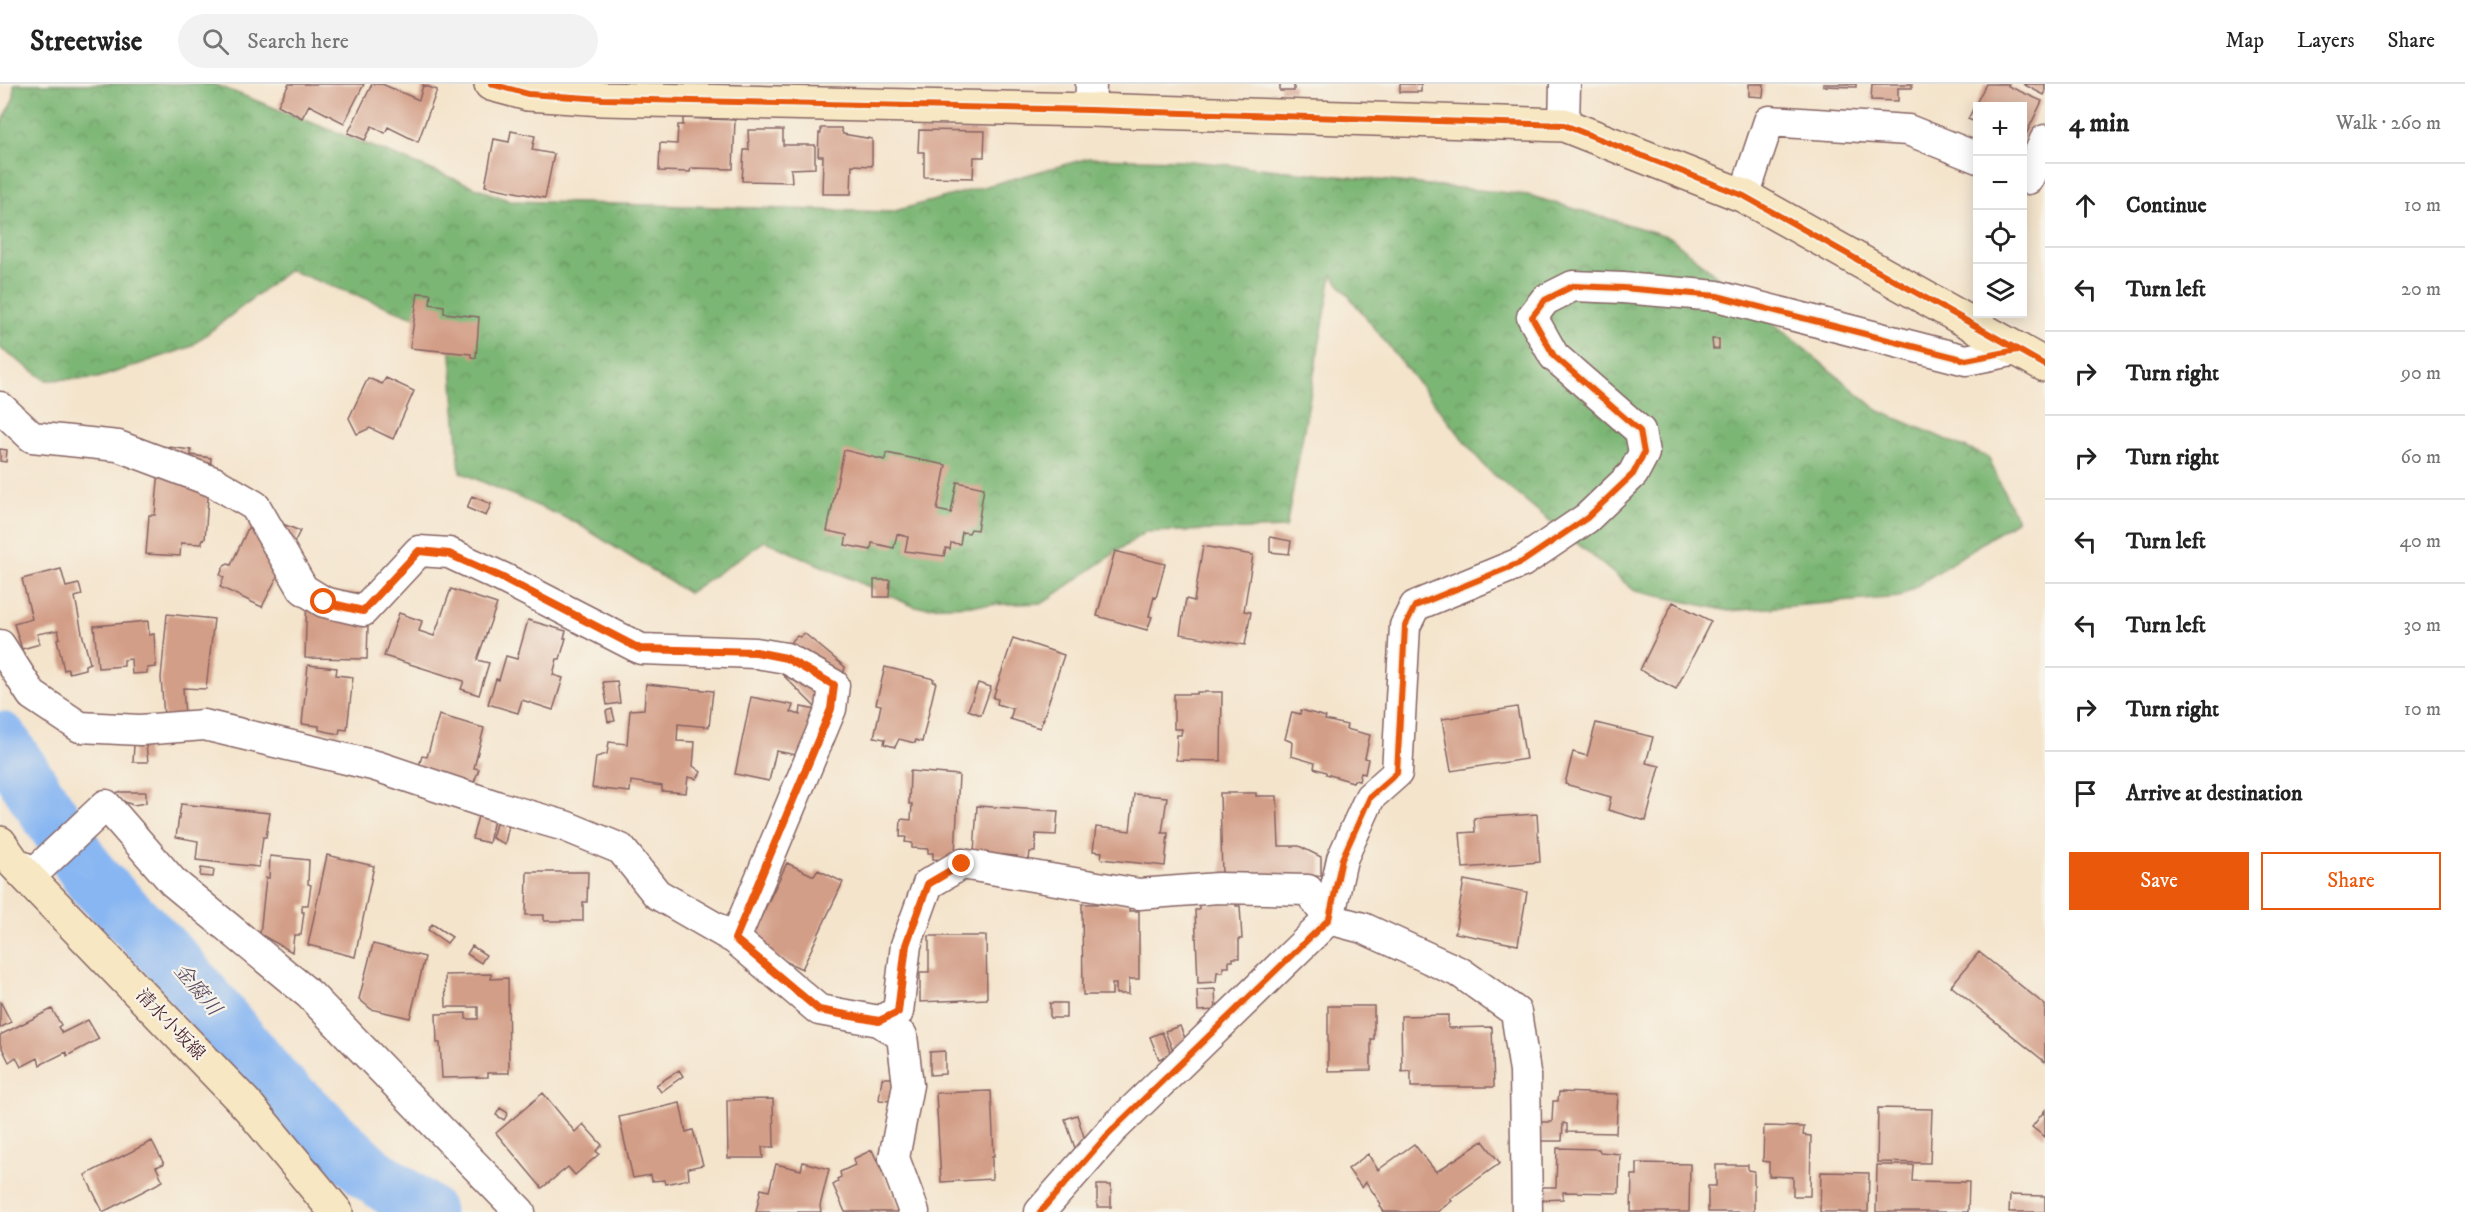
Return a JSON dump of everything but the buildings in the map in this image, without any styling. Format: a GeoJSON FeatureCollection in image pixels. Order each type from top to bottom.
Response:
{"type":"FeatureCollection","features":[{"type":"Feature","properties":{"kind":"street"},"geometry":{"type":"LineString","coordinates":[[491,84],[528,93],[1090,97],[1564,125],[1744,196],[2031,357]]}},
{"type":"Feature","properties":{"kind":"street"},"geometry":{"type":"LineString","coordinates":[[1564,125],[1565,84]]}},
{"type":"Feature","properties":{"kind":"street"},"geometry":{"type":"LineString","coordinates":[[1744,196],[1769,121],[1908,130],[1973,156]]}},
{"type":"Feature","properties":{"kind":"street"},"geometry":{"type":"LineString","coordinates":[[2032,181],[2045,140]]}},
{"type":"Feature","properties":{"kind":"street"},"geometry":{"type":"LineString","coordinates":[[1040,1212],[1111,1131],[1329,919],[1341,859],[1370,797],[1397,773],[1405,626],[1415,606],[1522,562],[1587,518],[1633,474],[1644,453],[1640,430],[1554,356],[1532,317],[1545,300],[1573,286],[1717,296],[1966,360],[2031,357]]}},
{"type":"Feature","properties":{"kind":"street"},"geometry":{"type":"LineString","coordinates":[[0,407],[32,437],[118,446],[214,482],[255,506],[303,590],[324,602],[363,611],[419,551],[449,554],[503,578],[640,649],[756,652],[786,658],[834,685],[831,709],[735,939]]}},
{"type":"Feature","properties":{"kind":"street"},"geometry":{"type":"LineString","coordinates":[[0,645],[32,695],[80,727],[140,730],[204,725],[376,766],[499,807],[565,826],[621,849],[657,894],[735,939],[819,1010],[879,1021],[902,1036],[908,1086],[894,1158],[914,1212]]}},
{"type":"Feature","properties":{"kind":"street"},"geometry":{"type":"LineString","coordinates":[[16,859],[106,805],[172,882],[310,995],[520,1212]]}},
{"type":"Feature","properties":{"kind":"street","name":"清水小坂線"},"geometry":{"type":"LineString","coordinates":[[16,859],[248,1106],[336,1212]]}},
{"type":"Feature","properties":{"kind":"street"},"geometry":{"type":"LineString","coordinates":[[879,1021],[898,1012],[906,945],[928,884],[962,864],[1138,894],[1218,888],[1308,891],[1329,919],[1363,928],[1461,973],[1516,1012],[1525,1072],[1527,1212]]}},
{"type":"Feature","properties":{"kind":"green space"},"geometry":{"type":"Polygon","coordinates":[[[14,84],[214,84],[510,201],[891,212],[1089,158],[1179,160],[1528,195],[1670,237],[1879,411],[1988,457],[2017,520],[1900,597],[1729,611],[1635,591],[1486,468],[1332,275],[1286,528],[1145,532],[1043,603],[915,607],[765,541],[688,593],[575,522],[460,472],[449,330],[289,270],[190,347],[98,378],[46,380],[0,348],[0,127],[14,97],[14,84]]]}},
{"type":"Feature","properties":{"kind":"waterway","name":"金腐川"},"geometry":{"type":"LineString","coordinates":[[0,740],[92,879],[172,960],[276,1085],[369,1172],[426,1212]]}},
{"type":"Feature","properties":{"kind":"cycle path"},"geometry":{"type":"LineString","coordinates":[[491,84],[528,94],[603,99],[1090,110],[1564,125],[1744,196],[2045,365]]}},
{"type":"Feature","properties":{"kind":"cycle path"},"geometry":{"type":"LineString","coordinates":[[1040,1212],[1111,1131],[1329,919],[1342,859],[1370,797],[1397,773],[1405,626],[1415,606],[1522,562],[1587,518],[1633,474],[1644,453],[1640,431],[1554,356],[1532,317],[1545,300],[1573,286],[1717,296],[1966,360],[2017,350]]}},
{"type":"Feature","properties":{"kind":"route"},"geometry":{"type":"LineString","coordinates":[[324,602],[363,611],[419,551],[449,554],[503,578],[640,649],[756,652],[786,658],[834,685],[831,709],[735,939],[819,1010],[879,1021],[898,1012],[906,945],[928,884],[962,864]]}}]}
